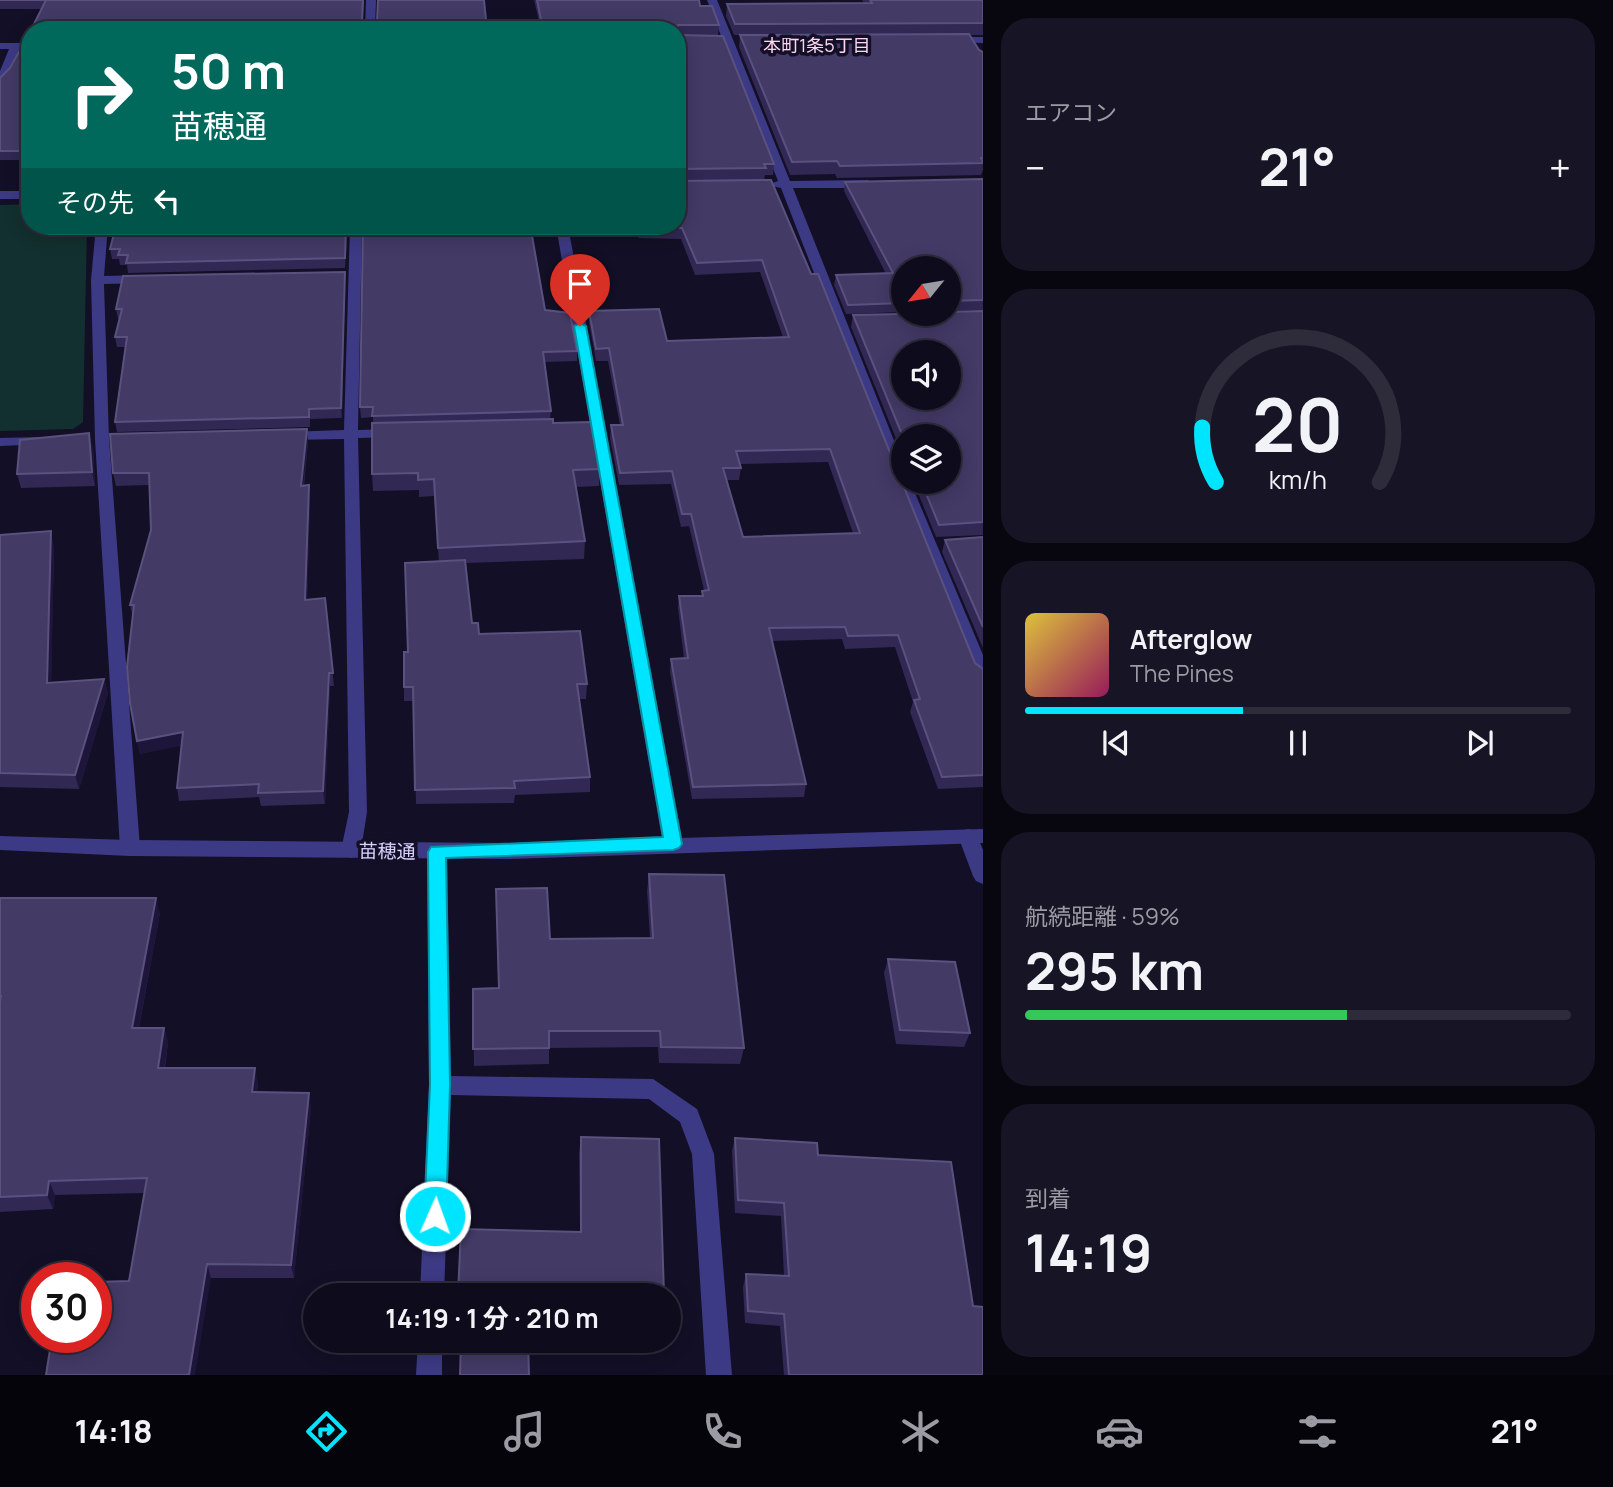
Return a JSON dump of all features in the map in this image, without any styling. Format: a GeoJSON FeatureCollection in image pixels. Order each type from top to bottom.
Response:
{"type":"FeatureCollection","features":[{"type":"Feature","properties":{"kind":"street"},"geometry":{"type":"LineString","coordinates":[[370,21],[371,0]]}},
{"type":"Feature","properties":{"kind":"street"},"geometry":{"type":"LineString","coordinates":[[712,0],[784,185],[846,321],[935,544],[983,675]]}},
{"type":"Feature","properties":{"kind":"street"},"geometry":{"type":"LineString","coordinates":[[944,40],[977,43]]}},
{"type":"Feature","properties":{"kind":"street"},"geometry":{"type":"LineString","coordinates":[[0,46],[21,46]]}},
{"type":"Feature","properties":{"kind":"street"},"geometry":{"type":"LineString","coordinates":[[0,83],[16,46]]}},
{"type":"Feature","properties":{"kind":"street"},"geometry":{"type":"LineString","coordinates":[[757,185],[877,183]]}},
{"type":"Feature","properties":{"kind":"street"},"geometry":{"type":"LineString","coordinates":[[0,195],[21,195]]}},
{"type":"Feature","properties":{"kind":"street"},"geometry":{"type":"LineString","coordinates":[[101,235],[97,280],[102,439],[130,848]]}},
{"type":"Feature","properties":{"kind":"street"},"geometry":{"type":"LineString","coordinates":[[351,850],[358,812],[347,275],[354,235]]}},
{"type":"Feature","properties":{"kind":"street"},"geometry":{"type":"LineString","coordinates":[[563,235],[591,427],[673,844]]}},
{"type":"Feature","properties":{"kind":"street"},"geometry":{"type":"LineString","coordinates":[[97,280],[164,279]]}},
{"type":"Feature","properties":{"kind":"street"},"geometry":{"type":"LineString","coordinates":[[268,436],[406,433]]}},
{"type":"Feature","properties":{"kind":"street"},"geometry":{"type":"LineString","coordinates":[[0,442],[51,441]]}},
{"type":"Feature","properties":{"kind":"street"},"geometry":{"type":"LineString","coordinates":[[976,836],[983,876]]}},
{"type":"Feature","properties":{"kind":"street","name":"苗穂通"},"geometry":{"type":"LineString","coordinates":[[0,843],[130,848],[437,852],[976,836]]}},
{"type":"Feature","properties":{"kind":"street"},"geometry":{"type":"LineString","coordinates":[[432,1283],[440,1085],[437,852]]}},
{"type":"Feature","properties":{"kind":"street"},"geometry":{"type":"LineString","coordinates":[[440,1085],[653,1089],[689,1116],[704,1154],[719,1375]]}},
{"type":"Feature","properties":{"kind":"street"},"geometry":{"type":"LineString","coordinates":[[429,1375],[430,1353]]}},
{"type":"Feature","properties":{"kind":"green space"},"geometry":{"type":"Polygon","coordinates":[[[21,204],[21,235],[87,235],[83,422],[73,429],[0,431],[0,205],[21,204]]]}},
{"type":"Feature","properties":{"kind":"building"},"geometry":{"type":"Polygon","coordinates":[[[46,0],[363,0],[362,21],[36,21],[46,0]]]}},
{"type":"Feature","properties":{"kind":"building"},"geometry":{"type":"Polygon","coordinates":[[[378,0],[484,0],[486,21],[377,21],[378,0]]]}},
{"type":"Feature","properties":{"kind":"building"},"geometry":{"type":"Polygon","coordinates":[[[537,0],[699,0],[700,6],[712,6],[719,25],[686,25],[686,21],[541,21],[537,0]]]}},
{"type":"Feature","properties":{"kind":"building"},"geometry":{"type":"Polygon","coordinates":[[[870,0],[983,0],[983,23],[735,24],[727,4],[872,3],[870,0]]]}},
{"type":"Feature","properties":{"kind":"building"},"geometry":{"type":"Polygon","coordinates":[[[969,34],[983,52],[983,163],[840,166],[837,161],[792,162],[740,35],[969,34]]]}},
{"type":"Feature","properties":{"kind":"building"},"geometry":{"type":"Polygon","coordinates":[[[686,35],[723,36],[774,164],[764,164],[766,168],[686,169],[686,35]]]}},
{"type":"Feature","properties":{"kind":"building"},"geometry":{"type":"Polygon","coordinates":[[[21,48],[21,151],[0,151],[0,78],[10,68],[21,48]]]}},
{"type":"Feature","properties":{"kind":"building"},"geometry":{"type":"Polygon","coordinates":[[[983,179],[983,300],[961,301],[961,256],[891,256],[891,269],[845,182],[983,179]]]}},
{"type":"Feature","properties":{"kind":"building"},"geometry":{"type":"Polygon","coordinates":[[[771,180],[811,274],[818,274],[891,455],[891,494],[907,494],[975,663],[983,669],[983,775],[942,777],[914,700],[920,699],[898,635],[848,636],[845,627],[769,628],[806,784],[693,787],[671,659],[688,658],[679,596],[703,596],[702,591],[709,590],[691,514],[682,514],[672,471],[620,473],[611,425],[623,425],[609,348],[596,349],[589,311],[659,309],[667,341],[789,337],[762,260],[697,263],[685,235],[686,181],[771,180]],[[830,449],[736,451],[741,468],[723,468],[743,537],[860,533],[830,449]]]}},
{"type":"Feature","properties":{"kind":"building"},"geometry":{"type":"Polygon","coordinates":[[[114,235],[346,235],[345,258],[126,263],[128,255],[118,255],[120,249],[110,249],[114,235]]]}},
{"type":"Feature","properties":{"kind":"building"},"geometry":{"type":"Polygon","coordinates":[[[363,235],[532,235],[545,310],[570,313],[577,351],[543,352],[551,411],[372,416],[373,407],[360,407],[363,235]]]}},
{"type":"Feature","properties":{"kind":"building"},"geometry":{"type":"Polygon","coordinates":[[[345,272],[341,408],[309,409],[309,417],[115,422],[127,337],[115,337],[122,309],[116,309],[123,276],[345,272]]]}},
{"type":"Feature","properties":{"kind":"building"},"geometry":{"type":"Polygon","coordinates":[[[891,273],[891,303],[848,305],[836,275],[891,273]]]}},
{"type":"Feature","properties":{"kind":"building"},"geometry":{"type":"Polygon","coordinates":[[[983,311],[983,522],[939,525],[926,494],[961,494],[961,424],[898,424],[892,410],[961,410],[961,340],[891,340],[891,408],[853,315],[891,314],[891,326],[961,326],[961,312],[983,311]]]}},
{"type":"Feature","properties":{"kind":"building"},"geometry":{"type":"Polygon","coordinates":[[[553,419],[553,423],[591,422],[600,469],[573,470],[585,541],[438,548],[434,479],[418,480],[418,473],[372,474],[372,423],[553,419]]]}},
{"type":"Feature","properties":{"kind":"building"},"geometry":{"type":"Polygon","coordinates":[[[307,429],[301,486],[309,485],[305,600],[325,598],[333,673],[329,673],[323,791],[258,793],[259,784],[177,788],[183,732],[137,741],[130,703],[127,667],[134,605],[130,605],[151,530],[149,473],[113,473],[110,434],[307,429]]]}},
{"type":"Feature","properties":{"kind":"building"},"geometry":{"type":"Polygon","coordinates":[[[89,433],[92,472],[17,474],[20,440],[89,433]]]}},
{"type":"Feature","properties":{"kind":"building"},"geometry":{"type":"Polygon","coordinates":[[[51,531],[47,683],[104,679],[75,775],[0,773],[0,535],[51,531]]]}},
{"type":"Feature","properties":{"kind":"building"},"geometry":{"type":"Polygon","coordinates":[[[983,537],[983,627],[945,540],[983,537]]]}},
{"type":"Feature","properties":{"kind":"building"},"geometry":{"type":"Polygon","coordinates":[[[465,560],[472,623],[478,623],[479,634],[580,631],[587,684],[577,684],[590,777],[514,781],[515,788],[415,790],[413,687],[404,687],[404,652],[408,652],[405,563],[465,560]]]}},
{"type":"Feature","properties":{"kind":"building"},"geometry":{"type":"Polygon","coordinates":[[[649,874],[724,875],[744,1048],[661,1047],[660,1031],[549,1031],[549,1048],[473,1049],[473,989],[499,988],[496,889],[547,888],[550,939],[653,938],[649,874]]]}},
{"type":"Feature","properties":{"kind":"building"},"geometry":{"type":"Polygon","coordinates":[[[0,898],[156,898],[132,1028],[164,1028],[158,1068],[255,1068],[252,1092],[309,1093],[291,1265],[207,1264],[189,1375],[46,1375],[49,1353],[112,1353],[112,1282],[129,1281],[147,1178],[49,1181],[47,1195],[0,1197],[0,898]]]}},
{"type":"Feature","properties":{"kind":"building"},"geometry":{"type":"Polygon","coordinates":[[[888,959],[955,962],[970,1033],[900,1030],[888,959]]]}},
{"type":"Feature","properties":{"kind":"building"},"geometry":{"type":"Polygon","coordinates":[[[581,1137],[659,1139],[664,1283],[459,1283],[461,1229],[581,1232],[581,1137]]]}},
{"type":"Feature","properties":{"kind":"building"},"geometry":{"type":"Polygon","coordinates":[[[735,1138],[817,1143],[818,1155],[951,1162],[973,1306],[983,1307],[983,1375],[789,1375],[784,1314],[748,1311],[746,1274],[789,1276],[784,1203],[738,1200],[735,1138]]]}},
{"type":"Feature","properties":{"kind":"building"},"geometry":{"type":"Polygon","coordinates":[[[461,1353],[528,1353],[529,1375],[460,1375],[461,1353]]]}},
{"type":"Feature","properties":{"kind":"district","name":"本町1条5丁目"},"geometry":{"type":"Point","coordinates":[817,46]}},
{"type":"Feature","properties":{"kind":"route"},"geometry":{"type":"LineString","coordinates":[[435,1216],[440,1085],[437,852],[673,844],[580,326]]}}]}
